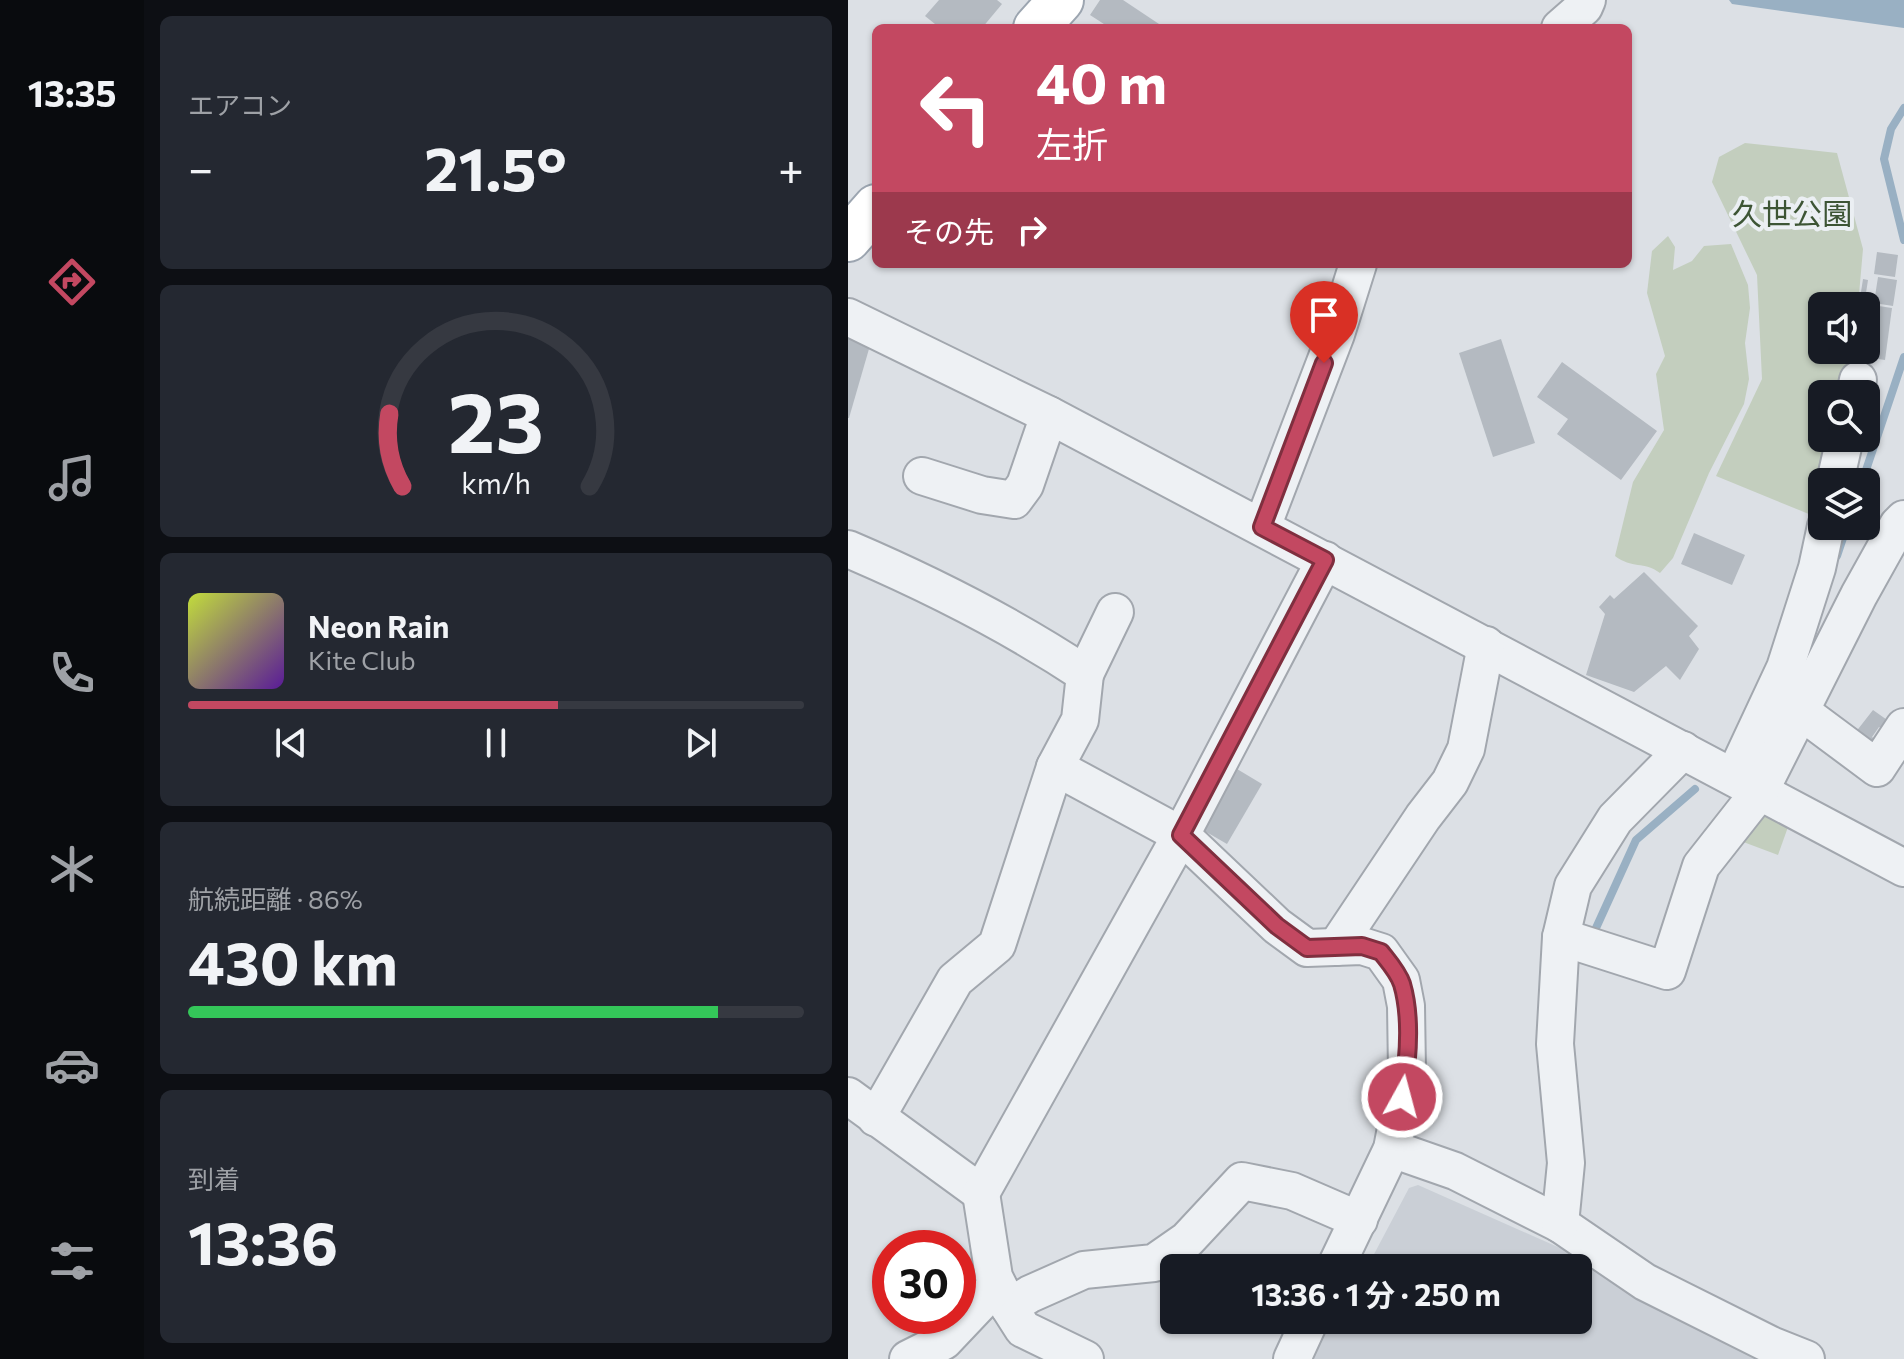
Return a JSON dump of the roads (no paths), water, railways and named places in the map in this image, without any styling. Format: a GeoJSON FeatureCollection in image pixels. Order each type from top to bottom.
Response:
{"type":"FeatureCollection","features":[{"type":"Feature","properties":{"kind":"main road"},"geometry":{"type":"LineString","coordinates":[[1040,24],[1061,0]]}},
{"type":"Feature","properties":{"kind":"main road"},"geometry":{"type":"LineString","coordinates":[[848,239],[872,212]]}},
{"type":"Feature","properties":{"kind":"street"},"geometry":{"type":"LineString","coordinates":[[1565,24],[1584,7],[1587,0]]}},
{"type":"Feature","properties":{"kind":"street"},"geometry":{"type":"LineString","coordinates":[[1262,527],[1336,334],[1357,268]]}},
{"type":"Feature","properties":{"kind":"street"},"geometry":{"type":"LineString","coordinates":[[848,317],[1049,415],[1904,868]]}},
{"type":"Feature","properties":{"kind":"street"},"geometry":{"type":"LineString","coordinates":[[922,476],[982,495],[1014,500],[1025,485],[1049,415]]}},
{"type":"Feature","properties":{"kind":"street"},"geometry":{"type":"LineString","coordinates":[[1561,937],[1667,971],[1701,866],[1747,784],[1799,710],[1859,595],[1904,519]]}},
{"type":"Feature","properties":{"kind":"street"},"geometry":{"type":"LineString","coordinates":[[1747,784],[1817,568],[1823,540]]}},
{"type":"Feature","properties":{"kind":"street"},"geometry":{"type":"LineString","coordinates":[[848,549],[944,592],[1052,652],[1085,674]]}},
{"type":"Feature","properties":{"kind":"street"},"geometry":{"type":"LineString","coordinates":[[1085,1359],[1023,1329],[1003,1296],[981,1193],[1181,835],[1325,560]]}},
{"type":"Feature","properties":{"kind":"street"},"geometry":{"type":"LineString","coordinates":[[876,1118],[955,980],[997,945],[1055,767],[1080,720],[1085,674],[1115,612]]}},
{"type":"Feature","properties":{"kind":"street"},"geometry":{"type":"LineString","coordinates":[[1336,947],[1450,782],[1466,749],[1486,645]]}},
{"type":"Feature","properties":{"kind":"street"},"geometry":{"type":"LineString","coordinates":[[1799,710],[1877,768],[1904,727]]}},
{"type":"Feature","properties":{"kind":"street"},"geometry":{"type":"LineString","coordinates":[[1560,1224],[1566,1163],[1555,1044],[1561,937],[1573,886],[1615,819],[1683,750]]}},
{"type":"Feature","properties":{"kind":"street"},"geometry":{"type":"LineString","coordinates":[[1055,767],[1181,835],[1277,926],[1307,948],[1362,946],[1381,952],[1401,980],[1406,1006],[1407,1071],[1392,1149],[1342,1254]]}},
{"type":"Feature","properties":{"kind":"street"},"geometry":{"type":"LineString","coordinates":[[848,1096],[981,1193]]}},
{"type":"Feature","properties":{"kind":"street"},"geometry":{"type":"LineString","coordinates":[[1392,1149],[1455,1171],[1560,1224],[1645,1282],[1771,1345],[1806,1359]]}},
{"type":"Feature","properties":{"kind":"street"},"geometry":{"type":"LineString","coordinates":[[908,1359],[944,1341],[1003,1296],[1030,1294],[1084,1270],[1154,1263],[1187,1240],[1242,1181],[1292,1191],[1359,1220]]}},
{"type":"Feature","properties":{"kind":"street"},"geometry":{"type":"LineString","coordinates":[[1292,1359],[1304,1334]]}},
{"type":"Feature","properties":{"kind":"water"},"geometry":{"type":"Polygon","coordinates":[[[1729,0],[1904,0],[1904,28],[1732,4],[1729,0]]]}},
{"type":"Feature","properties":{"kind":"waterway"},"geometry":{"type":"LineString","coordinates":[[1904,108],[1891,129],[1884,159],[1904,240]]}},
{"type":"Feature","properties":{"kind":"waterway"},"geometry":{"type":"LineString","coordinates":[[1867,468],[1904,357]]}},
{"type":"Feature","properties":{"kind":"waterway"},"geometry":{"type":"LineString","coordinates":[[1837,556],[1842,540]]}},
{"type":"Feature","properties":{"kind":"waterway"},"geometry":{"type":"LineString","coordinates":[[1596,928],[1636,840],[1695,789]]}},
{"type":"Feature","properties":{"kind":"park label","name":"久世公園"},"geometry":{"type":"Point","coordinates":[1792,212]}}]}
